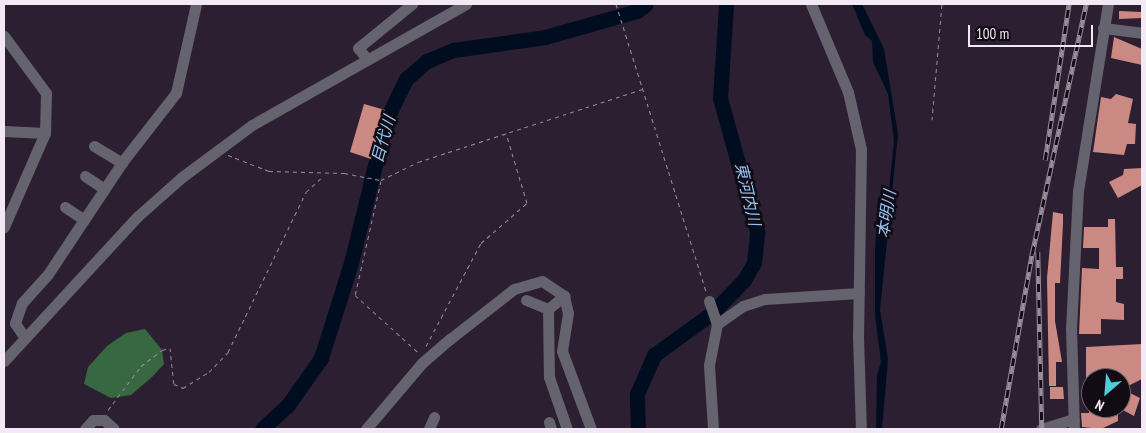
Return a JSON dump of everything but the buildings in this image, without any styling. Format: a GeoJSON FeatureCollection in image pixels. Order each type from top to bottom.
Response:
{"type":"FeatureCollection","features":[{"type":"Feature","properties":{"kind":"street"},"geometry":{"type":"LineString","coordinates":[[25,338],[15,322],[22,303],[48,274],[122,163],[176,93],[196,4]]}},
{"type":"Feature","properties":{"kind":"street"},"geometry":{"type":"LineString","coordinates":[[367,59],[358,48],[412,4]]}},
{"type":"Feature","properties":{"kind":"street"},"geometry":{"type":"LineString","coordinates":[[4,361],[138,216],[217,151],[252,125],[466,4]]}},
{"type":"Feature","properties":{"kind":"street"},"geometry":{"type":"LineString","coordinates":[[811,4],[848,92],[861,149],[859,293],[861,429]]}},
{"type":"Feature","properties":{"kind":"street"},"geometry":{"type":"LineString","coordinates":[[1041,429],[1074,424],[1073,246],[1086,121],[1108,4]]}},
{"type":"Feature","properties":{"kind":"street"},"geometry":{"type":"LineString","coordinates":[[1103,28],[1142,33]]}},
{"type":"Feature","properties":{"kind":"street"},"geometry":{"type":"LineString","coordinates":[[4,36],[46,93],[45,133],[4,227]]}},
{"type":"Feature","properties":{"kind":"street"},"geometry":{"type":"LineString","coordinates":[[4,131],[45,133]]}},
{"type":"Feature","properties":{"kind":"street"},"geometry":{"type":"LineString","coordinates":[[94,146],[122,163]]}},
{"type":"Feature","properties":{"kind":"street"},"geometry":{"type":"LineString","coordinates":[[85,176],[104,189]]}},
{"type":"Feature","properties":{"kind":"street"},"geometry":{"type":"LineString","coordinates":[[66,207],[84,220]]}},
{"type":"Feature","properties":{"kind":"street"},"geometry":{"type":"LineString","coordinates":[[366,429],[422,363],[514,289],[542,281],[564,296],[568,314],[562,351],[591,429]]}},
{"type":"Feature","properties":{"kind":"street"},"geometry":{"type":"LineString","coordinates":[[717,319],[743,306],[765,299],[859,293]]}},
{"type":"Feature","properties":{"kind":"street"},"geometry":{"type":"LineString","coordinates":[[548,309],[564,296]]}},
{"type":"Feature","properties":{"kind":"street"},"geometry":{"type":"LineString","coordinates":[[526,300],[548,309]]}},
{"type":"Feature","properties":{"kind":"street"},"geometry":{"type":"LineString","coordinates":[[709,301],[717,319],[709,365],[713,429]]}},
{"type":"Feature","properties":{"kind":"street"},"geometry":{"type":"LineString","coordinates":[[548,309],[549,377],[567,429]]}},
{"type":"Feature","properties":{"kind":"street"},"geometry":{"type":"LineString","coordinates":[[429,429],[434,417]]}},
{"type":"Feature","properties":{"kind":"street"},"geometry":{"type":"LineString","coordinates":[[85,429],[93,420],[104,420],[114,429]]}},
{"type":"Feature","properties":{"kind":"path"},"geometry":{"type":"LineString","coordinates":[[616,4],[709,301]]}},
{"type":"Feature","properties":{"kind":"path"},"geometry":{"type":"LineString","coordinates":[[932,120],[942,4]]}},
{"type":"Feature","properties":{"kind":"path"},"geometry":{"type":"LineString","coordinates":[[217,151],[269,171],[357,175],[382,180],[418,162],[505,132],[643,89]]}},
{"type":"Feature","properties":{"kind":"path"},"geometry":{"type":"LineString","coordinates":[[417,362],[481,243],[527,203],[505,132]]}},
{"type":"Feature","properties":{"kind":"path"},"geometry":{"type":"LineString","coordinates":[[104,420],[141,366],[162,350],[170,348],[174,384],[183,388],[209,372],[228,352],[306,192],[324,175]]}},
{"type":"Feature","properties":{"kind":"path"},"geometry":{"type":"LineString","coordinates":[[382,180],[355,295],[421,355]]}},
{"type":"Feature","properties":{"kind":"green space"},"geometry":{"type":"Polygon","coordinates":[[[145,329],[162,350],[164,364],[152,377],[131,395],[111,398],[84,384],[88,367],[107,346],[126,333],[145,329]]]}},
{"type":"Feature","properties":{"kind":"water","name":"本明川"},"geometry":{"type":"Polygon","coordinates":[[[852,4],[862,4],[884,49],[898,134],[880,310],[888,359],[882,429],[876,429],[877,375],[881,362],[875,315],[875,250],[878,197],[884,200],[880,192],[887,194],[889,190],[894,141],[888,94],[873,62],[872,41],[865,35],[852,4]]]}},
{"type":"Feature","properties":{"kind":"waterway","name":"目代川"},"geometry":{"type":"LineString","coordinates":[[262,429],[288,405],[321,358],[351,263],[386,120],[406,79],[427,61],[453,50],[545,37],[637,11],[646,4]]}},
{"type":"Feature","properties":{"kind":"waterway","name":"東河内川"},"geometry":{"type":"LineString","coordinates":[[638,429],[637,394],[654,355],[712,313],[744,280],[754,263],[757,232],[720,98],[726,4]]}},
{"type":"Feature","properties":{"kind":"railway"},"geometry":{"type":"LineString","coordinates":[[1045,160],[1069,4]]}},
{"type":"Feature","properties":{"kind":"railway"},"geometry":{"type":"LineString","coordinates":[[1001,429],[1032,254],[1086,4]]}},
{"type":"Feature","properties":{"kind":"railway"},"geometry":{"type":"LineString","coordinates":[[1038,252],[1042,429]]}}]}
